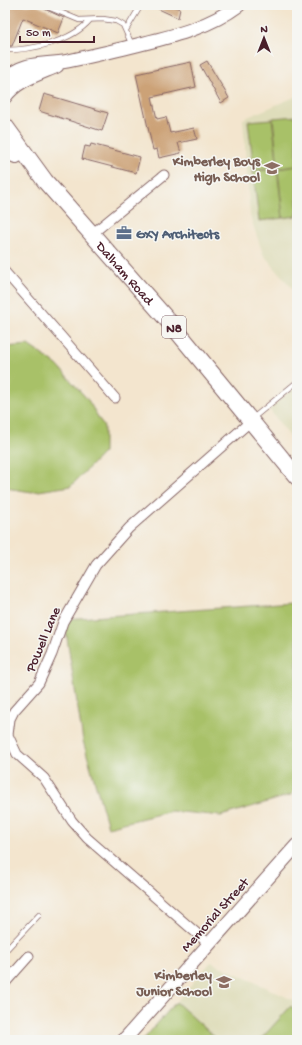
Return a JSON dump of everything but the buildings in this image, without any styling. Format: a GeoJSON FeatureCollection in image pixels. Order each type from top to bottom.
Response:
{"type":"FeatureCollection","features":[{"type":"Feature","properties":{"kind":"highway","name":"Dalham Road"},"geometry":{"type":"LineString","coordinates":[[5,126],[45,181],[172,326],[297,477]]}},
{"type":"Feature","properties":{"kind":"highway","name":"Dalham Road"},"geometry":{"type":"LineString","coordinates":[[9,149],[45,181]]}},
{"type":"Feature","properties":{"kind":"street"},"geometry":{"type":"LineString","coordinates":[[5,79],[16,70],[32,64],[66,61],[196,30],[229,13],[239,5]]}},
{"type":"Feature","properties":{"kind":"street"},"geometry":{"type":"LineString","coordinates":[[5,97],[14,86],[66,61]]}},
{"type":"Feature","properties":{"kind":"street"},"geometry":{"type":"LineString","coordinates":[[92,234],[164,175]]}},
{"type":"Feature","properties":{"kind":"street"},"geometry":{"type":"LineString","coordinates":[[5,272],[115,398]]}},
{"type":"Feature","properties":{"kind":"street","name":"Powell Lane"},"geometry":{"type":"LineString","coordinates":[[209,944],[87,838],[72,821],[44,778],[17,754],[8,736],[8,727],[14,711],[39,683],[65,617],[96,565],[129,528],[251,421]]}},
{"type":"Feature","properties":{"kind":"street","name":"Memorial Street"},"geometry":{"type":"LineString","coordinates":[[124,1040],[297,845]]}},
{"type":"Feature","properties":{"kind":"street"},"geometry":{"type":"LineString","coordinates":[[5,983],[29,956]]}},
{"type":"Feature","properties":{"kind":"lane"},"geometry":{"type":"LineString","coordinates":[[43,5],[79,20],[103,19],[116,21],[126,30],[133,46]]}},
{"type":"Feature","properties":{"kind":"lane"},"geometry":{"type":"LineString","coordinates":[[126,30],[141,5]]}},
{"type":"Feature","properties":{"kind":"lane"},"geometry":{"type":"LineString","coordinates":[[5,50],[21,49],[59,40],[78,30],[90,20]]}},
{"type":"Feature","properties":{"kind":"lane"},"geometry":{"type":"LineString","coordinates":[[251,421],[297,382]]}},
{"type":"Feature","properties":{"kind":"lane"},"geometry":{"type":"LineString","coordinates":[[5,952],[39,915]]}},
{"type":"Feature","properties":{"kind":"shaded area","name":"Kimberley Boys High School"},"geometry":{"type":"Polygon","coordinates":[[[297,96],[297,294],[263,254],[250,216],[243,119],[297,96]]]}},
{"type":"Feature","properties":{"kind":"shaded area"},"geometry":{"type":"Polygon","coordinates":[[[297,386],[297,446],[269,409],[297,386]]]}},
{"type":"Feature","properties":{"kind":"shaded area","name":"Kimberley Junior School"},"geometry":{"type":"Polygon","coordinates":[[[211,962],[297,1002],[297,1040],[143,1040],[211,962]]]}},
{"type":"Feature","properties":{"kind":"green space"},"geometry":{"type":"Polygon","coordinates":[[[297,116],[297,166],[278,168],[273,118],[297,116]]]}},
{"type":"Feature","properties":{"kind":"green space"},"geometry":{"type":"Polygon","coordinates":[[[272,119],[278,168],[254,170],[248,121],[272,119]]]}},
{"type":"Feature","properties":{"kind":"green space"},"geometry":{"type":"Polygon","coordinates":[[[297,166],[297,216],[283,218],[278,169],[297,166]]]}},
{"type":"Feature","properties":{"kind":"green space"},"geometry":{"type":"Polygon","coordinates":[[[277,169],[283,218],[259,221],[253,171],[277,169]]]}},
{"type":"Feature","properties":{"kind":"green space"},"geometry":{"type":"Polygon","coordinates":[[[28,345],[57,365],[88,400],[104,427],[104,452],[71,486],[32,492],[5,488],[5,347],[28,345]]]}},
{"type":"Feature","properties":{"kind":"green space"},"geometry":{"type":"Polygon","coordinates":[[[292,603],[297,632],[297,789],[291,795],[221,816],[171,811],[108,827],[83,741],[64,619],[292,603]]]}},
{"type":"Feature","properties":{"kind":"green space"},"geometry":{"type":"Polygon","coordinates":[[[176,1002],[218,1040],[143,1040],[176,1002]]]}},
{"type":"Feature","properties":{"kind":"green space"},"geometry":{"type":"Polygon","coordinates":[[[291,1006],[297,1012],[297,1040],[260,1040],[291,1006]]]}},
{"type":"Feature","properties":{"kind":"place","name":"Kimberley Boys High School"},"geometry":{"type":"Point","coordinates":[272,168]}},
{"type":"Feature","properties":{"kind":"place","name":"GXY Architects"},"geometry":{"type":"Point","coordinates":[124,233]}},
{"type":"Feature","properties":{"kind":"place","name":"Kimberley Junior School"},"geometry":{"type":"Point","coordinates":[224,982]}}]}
